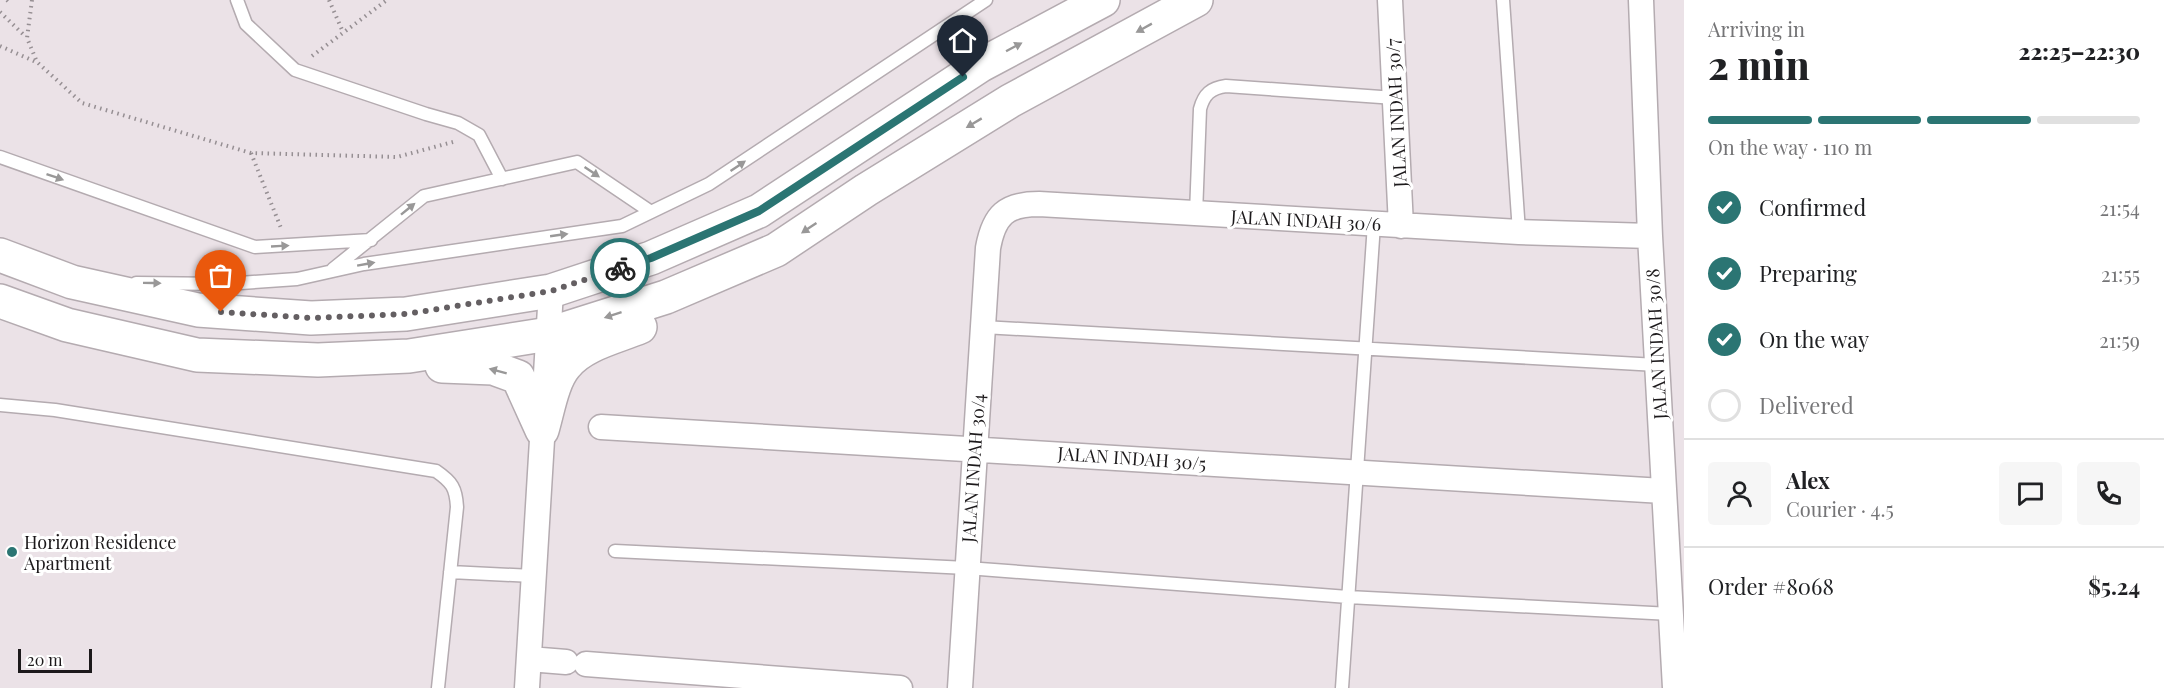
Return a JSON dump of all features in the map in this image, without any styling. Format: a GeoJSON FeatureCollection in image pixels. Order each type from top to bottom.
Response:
{"type":"FeatureCollection","features":[{"type":"Feature","properties":{"kind":"main road"},"geometry":{"type":"LineString","coordinates":[[0,255],[72,282],[198,310],[311,318],[406,314],[551,291],[651,258],[759,211],[981,65],[1102,0]]}},
{"type":"Feature","properties":{"kind":"main road"},"geometry":{"type":"LineString","coordinates":[[542,430],[556,385],[565,366],[581,351],[711,298],[732,285],[776,250],[866,190],[1010,101],[1196,0]]}},
{"type":"Feature","properties":{"kind":"main road"},"geometry":{"type":"LineString","coordinates":[[318,360],[409,356],[549,334],[666,297],[776,250]]}},
{"type":"Feature","properties":{"kind":"main road"},"geometry":{"type":"LineString","coordinates":[[0,301],[67,325],[196,355],[318,360],[380,367],[494,368],[518,377],[542,430]]}},
{"type":"Feature","properties":{"kind":"street","name":"JALAN INDAH 30/7"},"geometry":{"type":"LineString","coordinates":[[1390,0],[1401,226]]}},
{"type":"Feature","properties":{"kind":"street","name":"JALAN INDAH 30/8"},"geometry":{"type":"LineString","coordinates":[[1641,0],[1650,236],[1674,688]]}},
{"type":"Feature","properties":{"kind":"street","name":"JALAN INDAH 30/6"},"geometry":{"type":"LineString","coordinates":[[988,248],[991,232],[997,219],[1010,208],[1022,204],[1401,226],[1650,236]]}},
{"type":"Feature","properties":{"kind":"street","name":"JALAN INDAH 30/4"},"geometry":{"type":"LineString","coordinates":[[960,688],[988,248]]}},
{"type":"Feature","properties":{"kind":"street"},"geometry":{"type":"LineString","coordinates":[[527,688],[551,291]]}},
{"type":"Feature","properties":{"kind":"street","name":"JALAN INDAH 30/5"},"geometry":{"type":"LineString","coordinates":[[601,427],[1663,491]]}},
{"type":"Feature","properties":{"kind":"street"},"geometry":{"type":"LineString","coordinates":[[529,659],[900,688]]}},
{"type":"Feature","properties":{"kind":"lane"},"geometry":{"type":"LineString","coordinates":[[237,0],[246,24],[294,70],[458,123],[479,135],[502,179]]}},
{"type":"Feature","properties":{"kind":"lane"},"geometry":{"type":"LineString","coordinates":[[72,282],[226,284],[297,279],[364,264],[621,226],[709,184],[986,0]]}},
{"type":"Feature","properties":{"kind":"lane"},"geometry":{"type":"LineString","coordinates":[[1503,0],[1519,232]]}},
{"type":"Feature","properties":{"kind":"lane"},"geometry":{"type":"LineString","coordinates":[[1196,214],[1200,109],[1208,92],[1216,87],[1395,98]]}},
{"type":"Feature","properties":{"kind":"lane"},"geometry":{"type":"LineString","coordinates":[[0,157],[255,247],[371,240]]}},
{"type":"Feature","properties":{"kind":"lane"},"geometry":{"type":"LineString","coordinates":[[330,272],[424,196],[577,162],[651,212]]}},
{"type":"Feature","properties":{"kind":"lane"},"geometry":{"type":"LineString","coordinates":[[1342,688],[1374,224]]}},
{"type":"Feature","properties":{"kind":"lane"},"geometry":{"type":"LineString","coordinates":[[983,327],[1657,365]]}},
{"type":"Feature","properties":{"kind":"lane"},"geometry":{"type":"LineString","coordinates":[[0,405],[55,410],[436,471],[446,478],[456,492],[457,507],[438,688]]}},
{"type":"Feature","properties":{"kind":"lane"},"geometry":{"type":"LineString","coordinates":[[615,551],[967,568],[1348,597],[1671,614]]}},
{"type":"Feature","properties":{"kind":"lane"},"geometry":{"type":"LineString","coordinates":[[450,572],[533,576]]}},
{"type":"Feature","properties":{"kind":"path"},"geometry":{"type":"LineString","coordinates":[[27,38],[32,0]]}},
{"type":"Feature","properties":{"kind":"path"},"geometry":{"type":"LineString","coordinates":[[329,0],[343,33]]}},
{"type":"Feature","properties":{"kind":"path"},"geometry":{"type":"LineString","coordinates":[[294,70],[387,0]]}},
{"type":"Feature","properties":{"kind":"path"},"geometry":{"type":"LineString","coordinates":[[0,12],[27,38],[37,63]]}},
{"type":"Feature","properties":{"kind":"path"},"geometry":{"type":"LineString","coordinates":[[0,46],[37,63],[82,103],[251,153],[397,157],[479,135]]}},
{"type":"Feature","properties":{"kind":"path"},"geometry":{"type":"LineString","coordinates":[[251,153],[288,245]]}},
{"type":"Feature","properties":{"kind":"way so far"},"geometry":{"type":"LineString","coordinates":[[221,312],[311,318],[406,314],[551,291],[620,268]]}},
{"type":"Feature","properties":{"kind":"place","name":"Horizon Residence Apartment"},"geometry":{"type":"Point","coordinates":[12,552]}},
{"type":"Feature","properties":{"kind":"route"},"geometry":{"type":"LineString","coordinates":[[620,268],[651,258],[759,211],[963,77]]}}]}
